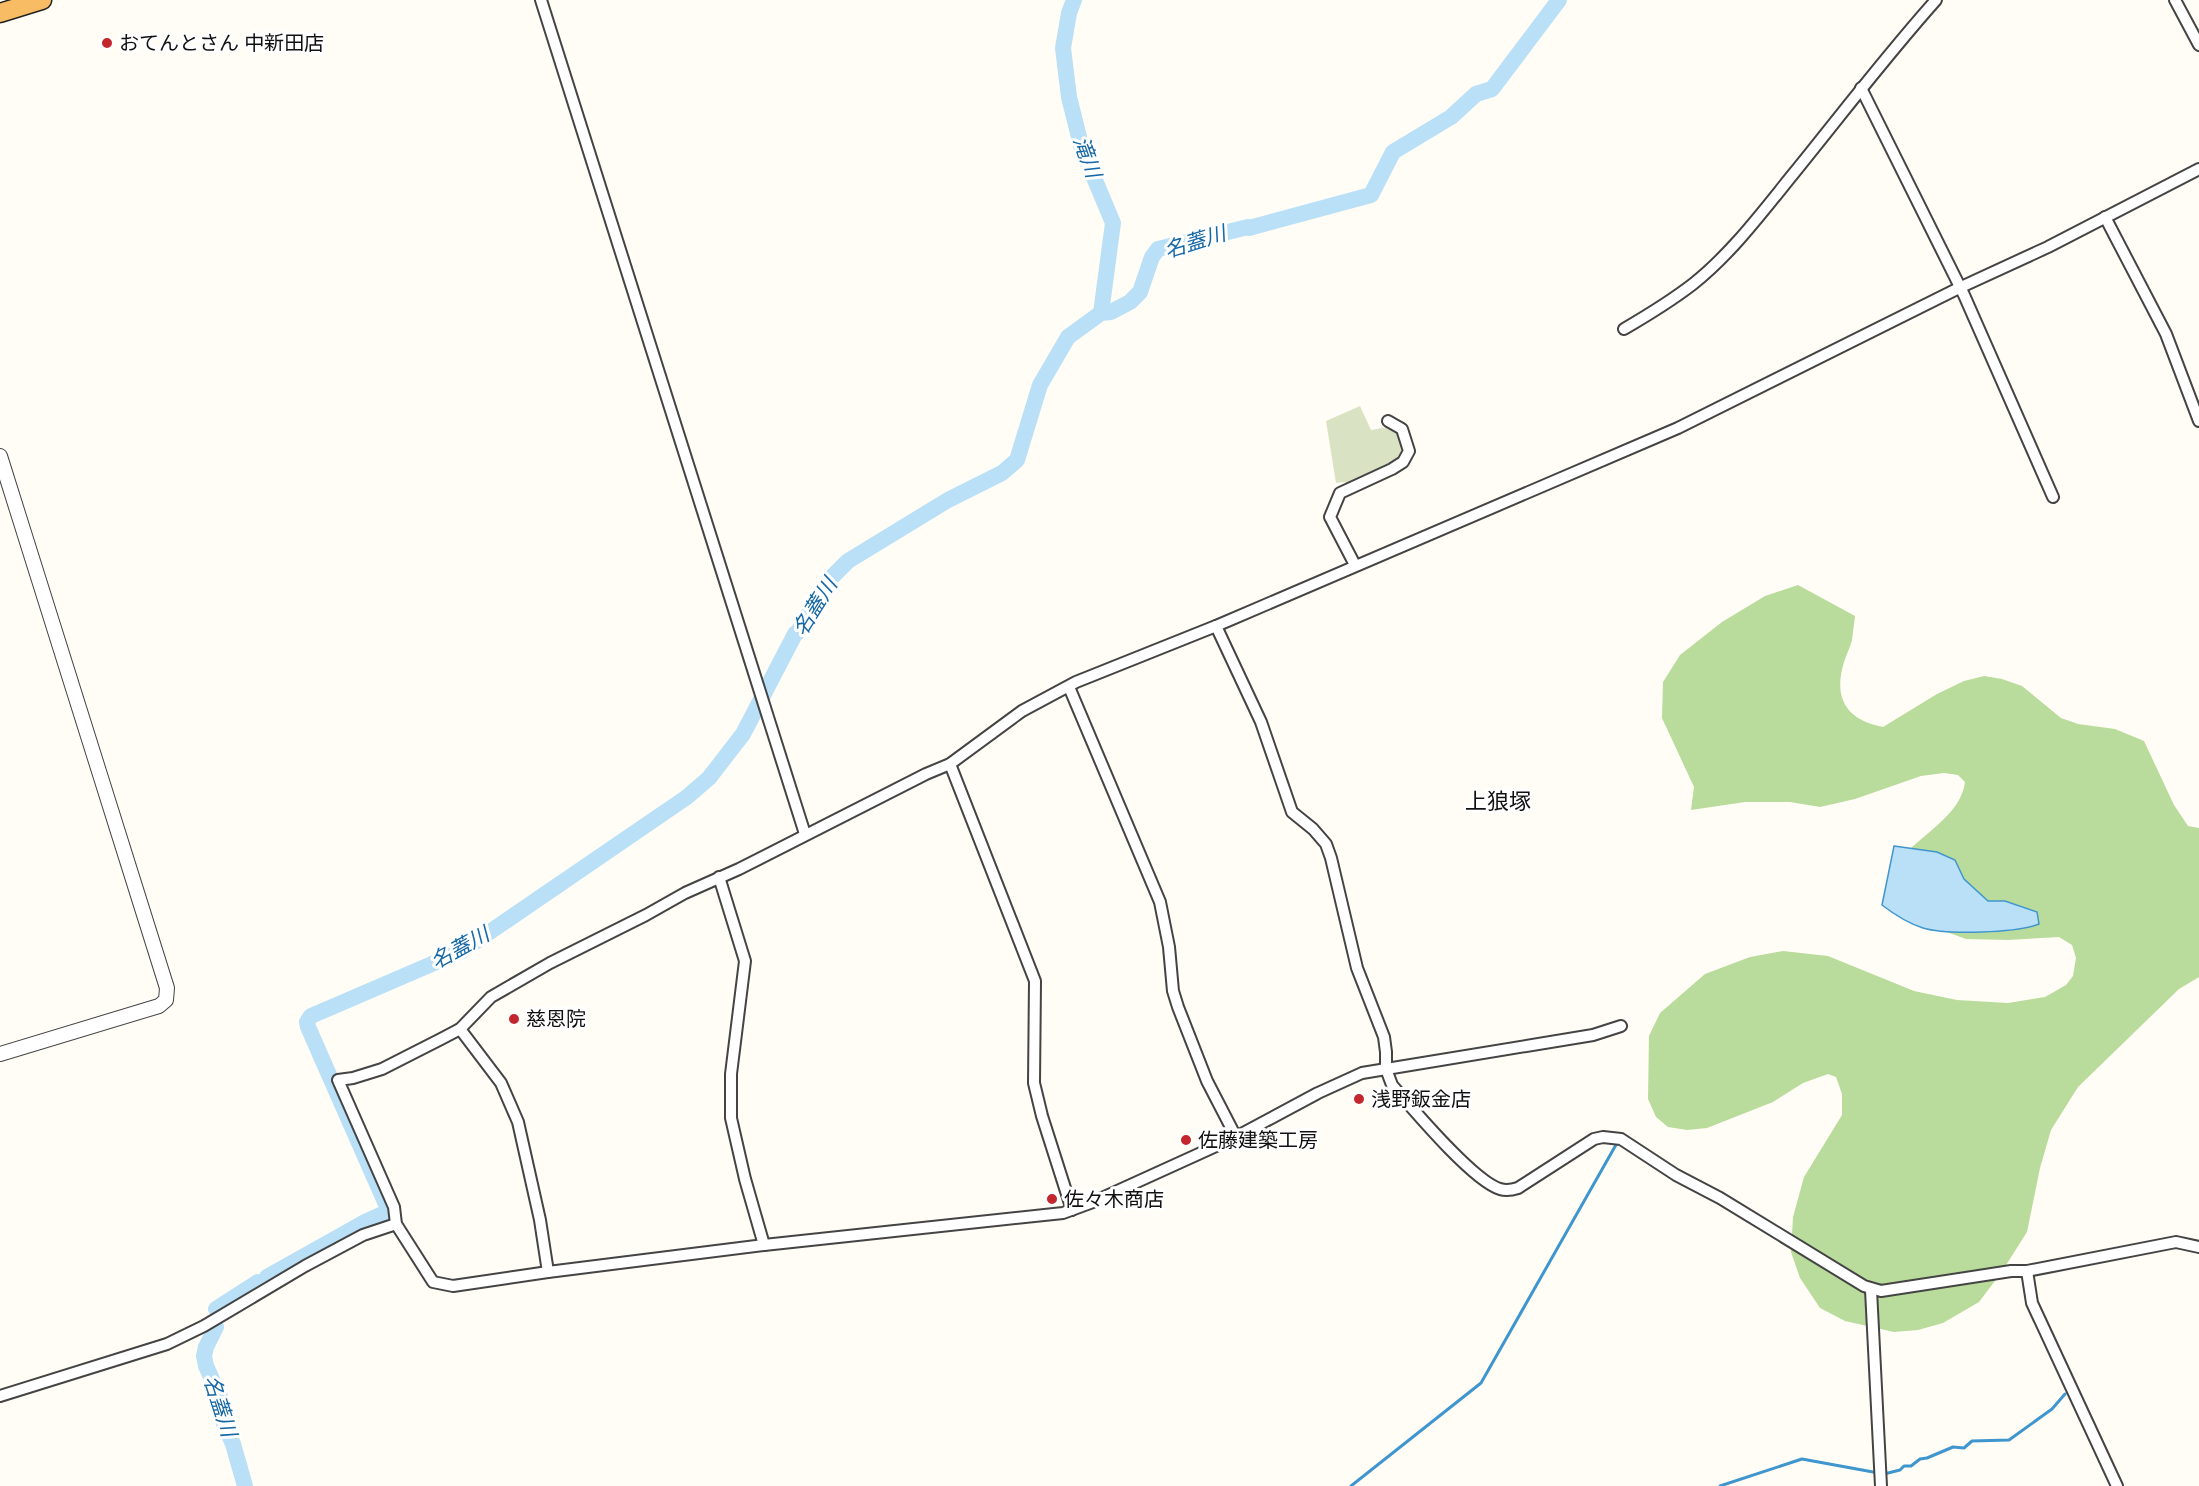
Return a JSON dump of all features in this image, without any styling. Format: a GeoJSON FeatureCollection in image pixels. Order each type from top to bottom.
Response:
{"type":"FeatureCollection","features":[{"type":"Feature","properties":{"kind":"highway"},"geometry":{"type":"LineString","coordinates":[[0,13],[35,1]]}},
{"type":"Feature","properties":{"kind":"street"},"geometry":{"type":"LineString","coordinates":[[541,0],[805,834]]}},
{"type":"Feature","properties":{"kind":"street"},"geometry":{"type":"LineString","coordinates":[[1624,329],[1660,308],[1695,283],[1732,247],[1765,210],[1861,88],[1936,0]]}},
{"type":"Feature","properties":{"kind":"street"},"geometry":{"type":"LineString","coordinates":[[2175,0],[2199,45]]}},
{"type":"Feature","properties":{"kind":"street"},"geometry":{"type":"LineString","coordinates":[[1861,88],[1959,288],[2053,498]]}},
{"type":"Feature","properties":{"kind":"street"},"geometry":{"type":"LineString","coordinates":[[1622,1026],[1602,1033],[1561,1041],[1362,1073],[1336,1084],[1236,1137],[1072,1210],[1043,1216],[764,1245],[453,1286],[433,1282],[396,1224],[394,1207],[338,1080],[382,1069],[460,1029],[491,997],[550,963],[718,877],[888,795],[926,774],[951,764],[1022,711],[1069,687],[1678,428],[2199,169]]}},
{"type":"Feature","properties":{"kind":"street"},"geometry":{"type":"LineString","coordinates":[[2105,217],[2166,334],[2199,421]]}},
{"type":"Feature","properties":{"kind":"street"},"geometry":{"type":"LineString","coordinates":[[1355,565],[1330,517],[1340,493],[1403,462],[1409,451],[1402,429],[1388,421]]}},
{"type":"Feature","properties":{"kind":"street"},"geometry":{"type":"LineString","coordinates":[[0,456],[167,988],[166,1000],[159,1006],[0,1054]]}},
{"type":"Feature","properties":{"kind":"street"},"geometry":{"type":"LineString","coordinates":[[1216,626],[1261,722],[1292,812],[1326,844],[1357,968],[1384,1037],[1386,1069],[1392,1085],[1465,1164],[1498,1189],[1518,1188],[1594,1139],[1603,1137],[1622,1139],[1676,1175],[1720,1198],[1871,1290],[1881,1291],[2011,1271],[2027,1271],[2176,1242],[2199,1247]]}},
{"type":"Feature","properties":{"kind":"street"},"geometry":{"type":"LineString","coordinates":[[1069,687],[1160,902],[1169,947],[1173,991],[1178,1007],[1207,1081],[1236,1137]]}},
{"type":"Feature","properties":{"kind":"street"},"geometry":{"type":"LineString","coordinates":[[951,764],[1035,981],[1035,1091],[1072,1210]]}},
{"type":"Feature","properties":{"kind":"street"},"geometry":{"type":"LineString","coordinates":[[718,877],[745,961],[731,1074],[731,1118],[747,1187],[764,1245]]}},
{"type":"Feature","properties":{"kind":"street"},"geometry":{"type":"LineString","coordinates":[[460,1029],[501,1083],[518,1122],[540,1220],[548,1272]]}},
{"type":"Feature","properties":{"kind":"street"},"geometry":{"type":"LineString","coordinates":[[0,1396],[167,1344],[204,1326],[305,1266],[363,1235],[396,1224]]}},
{"type":"Feature","properties":{"kind":"street"},"geometry":{"type":"LineString","coordinates":[[2027,1271],[2032,1303],[2117,1486]]}},
{"type":"Feature","properties":{"kind":"street"},"geometry":{"type":"LineString","coordinates":[[1871,1290],[1880,1478]]}},
{"type":"Feature","properties":{"kind":"green space"},"geometry":{"type":"Polygon","coordinates":[[[1360,406],[1371,430],[1388,427],[1398,430],[1405,449],[1402,460],[1347,486],[1345,482],[1336,483],[1326,421],[1360,406]]]}},
{"type":"Feature","properties":{"kind":"green space"},"geometry":{"type":"Polygon","coordinates":[[[1798,585],[1855,616],[1852,640],[1844,662],[1840,686],[1846,705],[1860,719],[1883,727],[1937,694],[1964,681],[1984,676],[2002,679],[2022,686],[2061,718],[2078,724],[2115,729],[2144,741],[2174,805],[2188,826],[2199,828],[2199,977],[2179,989],[2078,1087],[2051,1130],[2040,1168],[2027,1232],[1979,1302],[1943,1323],[1918,1330],[1894,1332],[1845,1321],[1820,1308],[1800,1278],[1791,1252],[1793,1217],[1804,1177],[1842,1115],[1842,1094],[1836,1077],[1828,1074],[1803,1083],[1773,1102],[1707,1128],[1687,1130],[1668,1127],[1656,1117],[1648,1099],[1649,1036],[1660,1013],[1705,974],[1750,957],[1783,951],[1828,956],[1914,991],[1957,1000],[2008,1003],[2045,997],[2066,985],[2073,976],[2076,958],[2072,945],[2059,937],[2008,940],[1966,939],[1919,922],[1887,894],[1890,877],[1898,862],[1950,812],[1960,798],[1965,782],[1958,775],[1944,773],[1921,776],[1855,799],[1820,807],[1790,802],[1745,802],[1691,810],[1694,787],[1662,718],[1663,682],[1680,655],[1722,622],[1765,596],[1798,585]]]}},
{"type":"Feature","properties":{"kind":"water"},"geometry":{"type":"Polygon","coordinates":[[[1894,846],[1937,852],[1955,860],[1964,879],[1988,901],[2005,901],[2037,912],[2039,924],[1999,931],[1948,932],[1923,928],[1906,921],[1882,905],[1894,846]]]}},
{"type":"Feature","properties":{"kind":"waterway","name":"滝川"},"geometry":{"type":"LineString","coordinates":[[1074,0],[1069,13],[1063,48],[1069,97],[1082,149],[1113,223],[1101,313]]}},
{"type":"Feature","properties":{"kind":"waterway","name":"名蓋川"},"geometry":{"type":"LineString","coordinates":[[267,1277],[389,1211],[308,1027],[307,1022],[311,1016],[462,951],[687,797],[709,778],[743,734],[795,634],[827,582],[848,561],[948,500],[1002,473],[1017,460],[1040,385],[1068,337],[1101,313],[1111,312],[1130,302],[1140,292],[1152,257],[1158,249],[1249,228],[1371,195],[1393,152],[1451,117],[1476,94],[1492,89],[1559,0]]}},
{"type":"Feature","properties":{"kind":"waterway"},"geometry":{"type":"LineString","coordinates":[[1351,1486],[1481,1383],[1617,1143]]}},
{"type":"Feature","properties":{"kind":"waterway","name":"名蓋川"},"geometry":{"type":"LineString","coordinates":[[216,1309],[258,1282]]}},
{"type":"Feature","properties":{"kind":"waterway","name":"名蓋川"},"geometry":{"type":"LineString","coordinates":[[216,1327],[204,1356],[220,1397],[224,1424],[233,1444],[245,1486]]}},
{"type":"Feature","properties":{"kind":"waterway"},"geometry":{"type":"LineString","coordinates":[[1720,1486],[1802,1459],[1884,1474],[1900,1470],[1920,1459],[1953,1447],[1964,1448],[1972,1441],[2009,1440],[2052,1409],[2065,1394]]}},
{"type":"Feature","properties":{"kind":"place","name":"おてんとさん 中新田店"},"geometry":{"type":"Point","coordinates":[107,43]}},
{"type":"Feature","properties":{"kind":"place","name":"慈恩院"},"geometry":{"type":"Point","coordinates":[514,1019]}},
{"type":"Feature","properties":{"kind":"place","name":"浅野鈑金店"},"geometry":{"type":"Point","coordinates":[1359,1099]}},
{"type":"Feature","properties":{"kind":"place","name":"佐藤建築工房"},"geometry":{"type":"Point","coordinates":[1186,1140]}},
{"type":"Feature","properties":{"kind":"place","name":"佐々木商店"},"geometry":{"type":"Point","coordinates":[1052,1199]}},
{"type":"Feature","properties":{"kind":"district","name":"上狼塚"},"geometry":{"type":"Point","coordinates":[1498,801]}}]}
